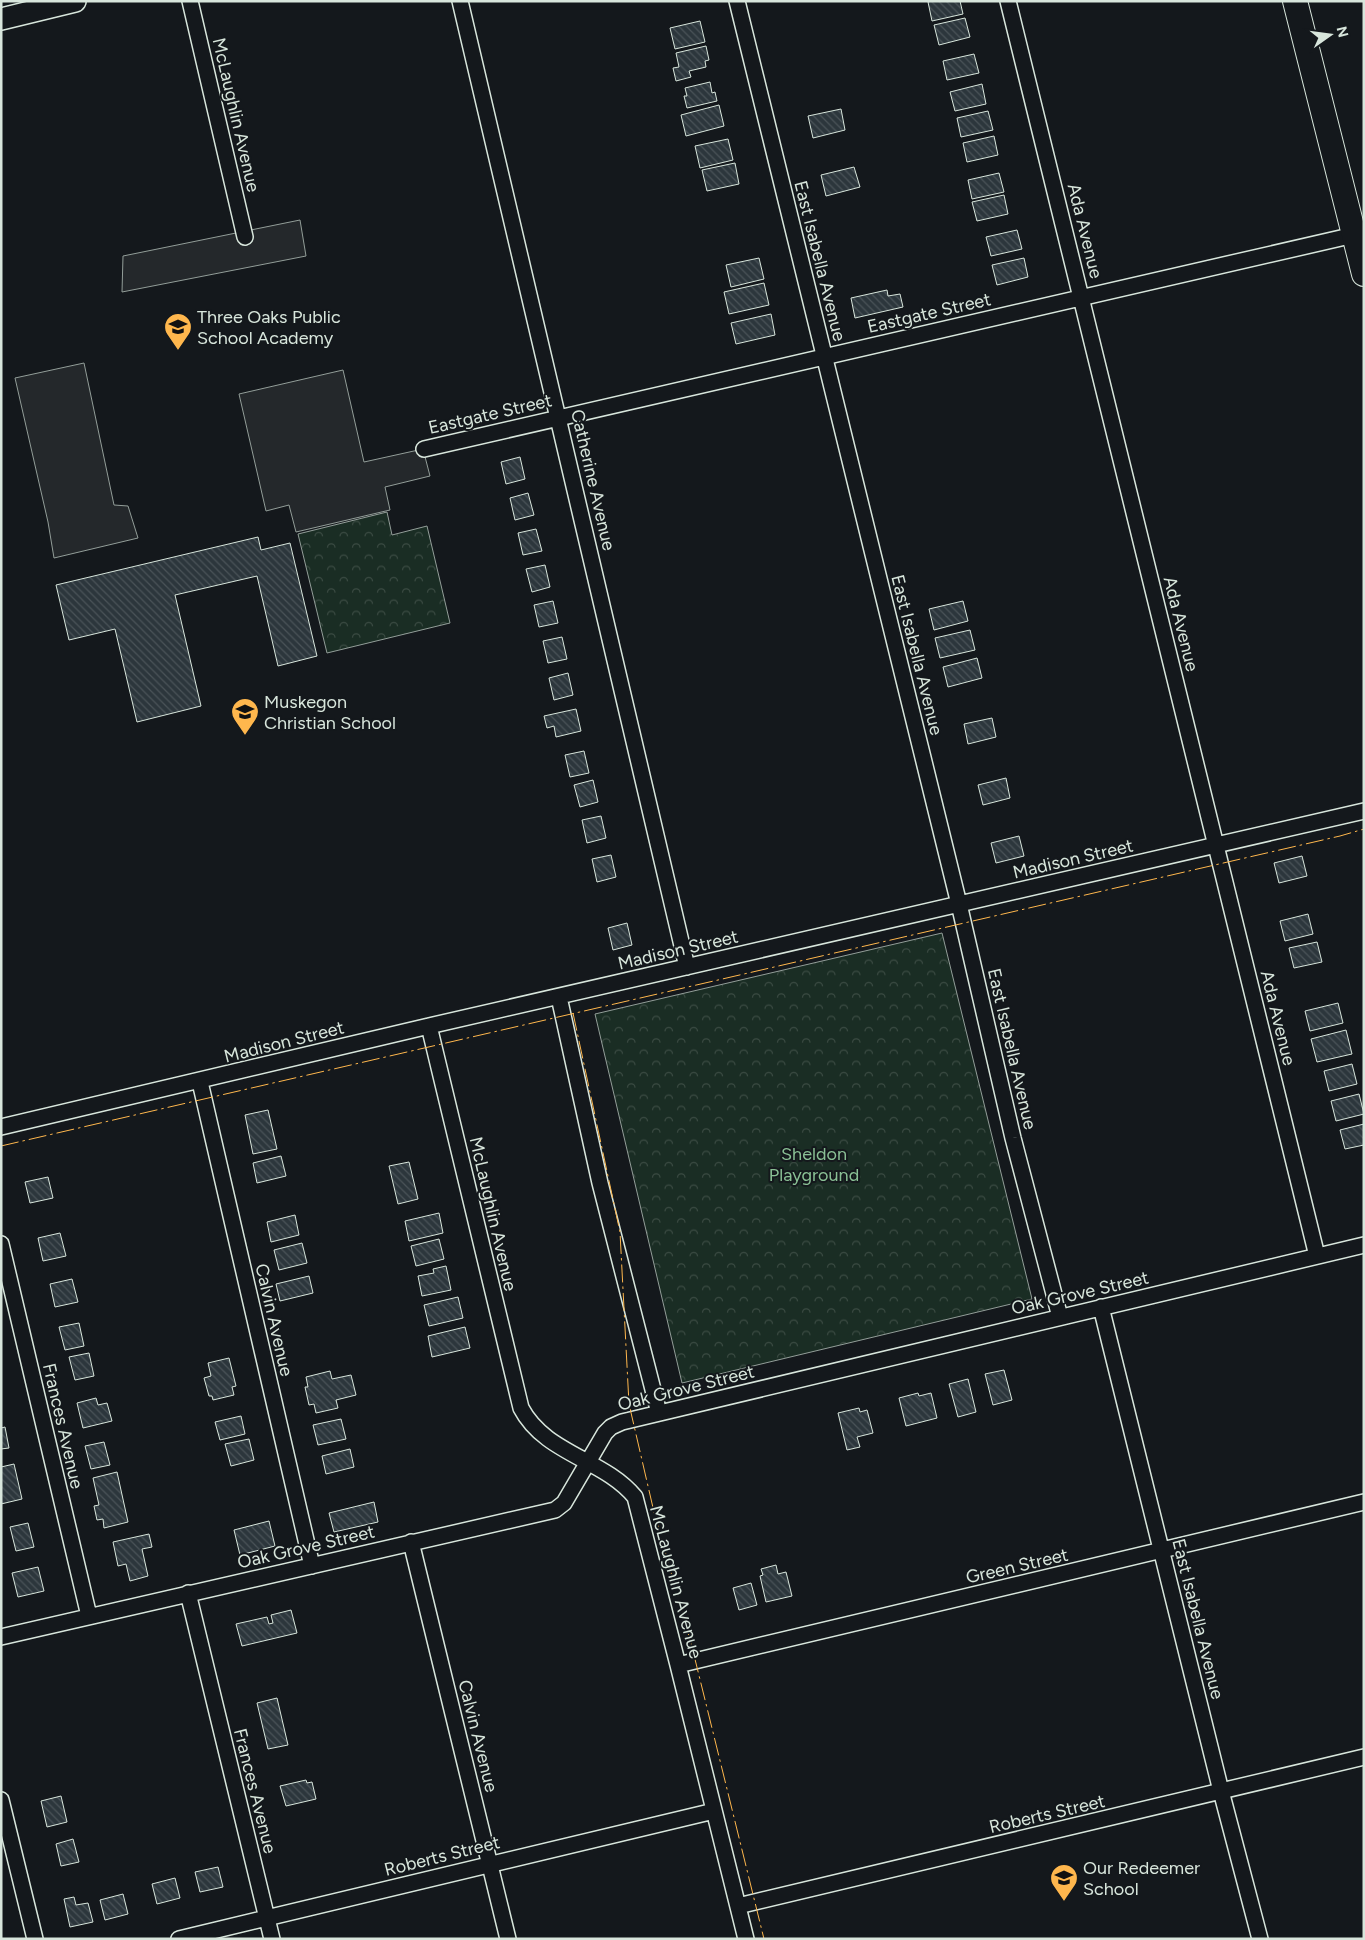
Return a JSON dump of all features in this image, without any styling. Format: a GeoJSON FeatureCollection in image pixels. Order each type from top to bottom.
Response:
{"type":"FeatureCollection","features":[{"type":"Feature","properties":{"kind":"main road"},"geometry":{"type":"LineString","coordinates":[[1,19],[75,1]]}},
{"type":"Feature","properties":{"kind":"main road"},"geometry":{"type":"LineString","coordinates":[[1295,1],[1364,274]]}},
{"type":"Feature","properties":{"kind":"street","name":"McLaughlin Avenue"},"geometry":{"type":"LineString","coordinates":[[190,1],[245,237]]}},
{"type":"Feature","properties":{"kind":"street","name":"Catherine Avenue"},"geometry":{"type":"LineString","coordinates":[[460,1],[687,967]]}},
{"type":"Feature","properties":{"kind":"street","name":"East Isabella Avenue"},"geometry":{"type":"LineString","coordinates":[[737,1],[959,904],[1013,1138],[1060,1317]]}},
{"type":"Feature","properties":{"kind":"street","name":"Ada Avenue"},"geometry":{"type":"LineString","coordinates":[[1008,1],[1317,1256]]}},
{"type":"Feature","properties":{"kind":"street","name":"Eastgate Street"},"geometry":{"type":"LineString","coordinates":[[424,449],[1354,235]]}},
{"type":"Feature","properties":{"kind":"street","name":"Madison Street"},"geometry":{"type":"LineString","coordinates":[[1,1128],[429,1026],[1364,811]]}},
{"type":"Feature","properties":{"kind":"street"},"geometry":{"type":"LineString","coordinates":[[559,997],[600,1183],[659,1413]]}},
{"type":"Feature","properties":{"kind":"street","name":"McLaughlin Avenue"},"geometry":{"type":"LineString","coordinates":[[429,1026],[520,1408],[535,1429],[620,1483],[635,1497],[746,1939]]}},
{"type":"Feature","properties":{"kind":"street","name":"Calvin Avenue"},"geometry":{"type":"LineString","coordinates":[[200,1082],[312,1566]]}},
{"type":"Feature","properties":{"kind":"street","name":"Frances Avenue"},"geometry":{"type":"LineString","coordinates":[[1,1244],[88,1616]]}},
{"type":"Feature","properties":{"kind":"street","name":"Oak Grove Street"},"geometry":{"type":"LineString","coordinates":[[1,1636],[554,1510],[564,1503],[606,1433],[611,1427],[622,1422],[1364,1245]]}},
{"type":"Feature","properties":{"kind":"street","name":"East Isabella Avenue"},"geometry":{"type":"LineString","coordinates":[[1100,1307],[1260,1939]]}},
{"type":"Feature","properties":{"kind":"street","name":"Green Street"},"geometry":{"type":"LineString","coordinates":[[678,1665],[1364,1502]]}},
{"type":"Feature","properties":{"kind":"street","name":"Calvin Avenue"},"geometry":{"type":"LineString","coordinates":[[411,1542],[508,1939]]}},
{"type":"Feature","properties":{"kind":"street","name":"Frances Avenue"},"geometry":{"type":"LineString","coordinates":[[188,1593],[272,1939]]}},
{"type":"Feature","properties":{"kind":"street","name":"Roberts Street"},"geometry":{"type":"LineString","coordinates":[[738,1906],[1364,1757]]}},
{"type":"Feature","properties":{"kind":"street"},"geometry":{"type":"LineString","coordinates":[[1,1800],[34,1939]]}},
{"type":"Feature","properties":{"kind":"street","name":"Roberts Street"},"geometry":{"type":"LineString","coordinates":[[179,1939],[714,1811]]}},
{"type":"Feature","properties":{"kind":"green space"},"geometry":{"type":"Polygon","coordinates":[[[387,512],[392,535],[427,526],[450,623],[327,653],[298,534],[387,512]]]}},
{"type":"Feature","properties":{"kind":"green space","name":"Sheldon Playground"},"geometry":{"type":"Polygon","coordinates":[[[942,933],[1032,1299],[682,1383],[595,1014],[942,933]]]}},
{"type":"Feature","properties":{"kind":"shaded area"},"geometry":{"type":"Polygon","coordinates":[[[300,220],[306,256],[122,292],[123,256],[300,220]]]}},
{"type":"Feature","properties":{"kind":"shaded area"},"geometry":{"type":"Polygon","coordinates":[[[84,363],[114,505],[128,506],[138,538],[54,558],[48,522],[15,378],[84,363]]]}},
{"type":"Feature","properties":{"kind":"shaded area"},"geometry":{"type":"Polygon","coordinates":[[[343,370],[364,462],[423,449],[430,476],[385,487],[390,510],[296,532],[289,505],[266,511],[239,394],[343,370]]]}},
{"type":"Feature","properties":{"kind":"building"},"geometry":{"type":"Polygon","coordinates":[[[960,1],[963,14],[932,21],[928,2],[960,1]]]}},
{"type":"Feature","properties":{"kind":"building"},"geometry":{"type":"Polygon","coordinates":[[[965,18],[970,37],[939,45],[934,25],[965,18]]]}},
{"type":"Feature","properties":{"kind":"building"},"geometry":{"type":"Polygon","coordinates":[[[700,21],[705,42],[675,49],[670,28],[700,21]]]}},
{"type":"Feature","properties":{"kind":"building"},"geometry":{"type":"Polygon","coordinates":[[[706,46],[709,60],[705,61],[706,67],[689,71],[691,77],[676,81],[673,68],[679,67],[676,53],[706,46]]]}},
{"type":"Feature","properties":{"kind":"building"},"geometry":{"type":"Polygon","coordinates":[[[974,54],[979,73],[947,80],[943,61],[974,54]]]}},
{"type":"Feature","properties":{"kind":"building"},"geometry":{"type":"Polygon","coordinates":[[[710,82],[712,93],[715,92],[717,101],[687,108],[684,96],[687,96],[685,88],[710,82]]]}},
{"type":"Feature","properties":{"kind":"building"},"geometry":{"type":"Polygon","coordinates":[[[982,84],[986,104],[955,111],[950,92],[982,84]]]}},
{"type":"Feature","properties":{"kind":"building"},"geometry":{"type":"Polygon","coordinates":[[[719,105],[724,126],[686,136],[681,115],[719,105]]]}},
{"type":"Feature","properties":{"kind":"building"},"geometry":{"type":"Polygon","coordinates":[[[841,109],[845,130],[813,138],[808,116],[841,109]]]}},
{"type":"Feature","properties":{"kind":"building"},"geometry":{"type":"Polygon","coordinates":[[[988,111],[993,130],[961,137],[957,118],[988,111]]]}},
{"type":"Feature","properties":{"kind":"building"},"geometry":{"type":"Polygon","coordinates":[[[994,136],[998,155],[967,162],[963,143],[994,136]]]}},
{"type":"Feature","properties":{"kind":"building"},"geometry":{"type":"Polygon","coordinates":[[[728,139],[733,160],[700,168],[695,146],[728,139]]]}},
{"type":"Feature","properties":{"kind":"building"},"geometry":{"type":"Polygon","coordinates":[[[735,163],[739,184],[707,191],[702,170],[735,163]]]}},
{"type":"Feature","properties":{"kind":"building"},"geometry":{"type":"Polygon","coordinates":[[[854,167],[860,187],[826,196],[821,175],[854,167]]]}},
{"type":"Feature","properties":{"kind":"building"},"geometry":{"type":"Polygon","coordinates":[[[999,173],[1004,192],[972,199],[968,180],[999,173]]]}},
{"type":"Feature","properties":{"kind":"building"},"geometry":{"type":"Polygon","coordinates":[[[1004,195],[1008,214],[977,221],[972,202],[1004,195]]]}},
{"type":"Feature","properties":{"kind":"building"},"geometry":{"type":"Polygon","coordinates":[[[1017,230],[1022,249],[991,256],[986,237],[1017,230]]]}},
{"type":"Feature","properties":{"kind":"building"},"geometry":{"type":"Polygon","coordinates":[[[759,258],[764,279],[731,287],[726,265],[759,258]]]}},
{"type":"Feature","properties":{"kind":"building"},"geometry":{"type":"Polygon","coordinates":[[[1024,258],[1028,277],[997,285],[992,265],[1024,258]]]}},
{"type":"Feature","properties":{"kind":"building"},"geometry":{"type":"Polygon","coordinates":[[[764,283],[769,305],[729,314],[724,292],[764,283]]]}},
{"type":"Feature","properties":{"kind":"building"},"geometry":{"type":"Polygon","coordinates":[[[887,290],[888,296],[900,294],[903,307],[855,318],[851,298],[887,290]]]}},
{"type":"Feature","properties":{"kind":"building"},"geometry":{"type":"Polygon","coordinates":[[[771,314],[775,335],[736,344],[731,323],[771,314]]]}},
{"type":"Feature","properties":{"kind":"building"},"geometry":{"type":"Polygon","coordinates":[[[520,457],[525,479],[506,484],[501,462],[520,457]]]}},
{"type":"Feature","properties":{"kind":"building"},"geometry":{"type":"Polygon","coordinates":[[[528,493],[534,515],[515,520],[510,498],[528,493]]]}},
{"type":"Feature","properties":{"kind":"building"},"geometry":{"type":"Polygon","coordinates":[[[536,529],[542,551],[523,555],[518,533],[536,529]]]}},
{"type":"Feature","properties":{"kind":"building","name":"Muskegon Christian School"},"geometry":{"type":"Polygon","coordinates":[[[258,537],[261,550],[290,543],[317,656],[278,666],[257,576],[175,595],[201,706],[137,722],[115,629],[69,640],[56,585],[258,537]]]}},
{"type":"Feature","properties":{"kind":"building"},"geometry":{"type":"Polygon","coordinates":[[[545,565],[550,587],[532,592],[526,569],[545,565]]]}},
{"type":"Feature","properties":{"kind":"building"},"geometry":{"type":"Polygon","coordinates":[[[553,601],[558,623],[539,627],[534,605],[553,601]]]}},
{"type":"Feature","properties":{"kind":"building"},"geometry":{"type":"Polygon","coordinates":[[[963,601],[968,621],[934,630],[929,609],[963,601]]]}},
{"type":"Feature","properties":{"kind":"building"},"geometry":{"type":"Polygon","coordinates":[[[970,630],[975,650],[940,658],[935,638],[970,630]]]}},
{"type":"Feature","properties":{"kind":"building"},"geometry":{"type":"Polygon","coordinates":[[[562,637],[567,659],[548,663],[543,641],[562,637]]]}},
{"type":"Feature","properties":{"kind":"building"},"geometry":{"type":"Polygon","coordinates":[[[977,658],[982,678],[948,687],[943,667],[977,658]]]}},
{"type":"Feature","properties":{"kind":"building"},"geometry":{"type":"Polygon","coordinates":[[[568,673],[573,695],[554,700],[549,678],[568,673]]]}},
{"type":"Feature","properties":{"kind":"building"},"geometry":{"type":"Polygon","coordinates":[[[576,709],[581,731],[556,737],[554,726],[547,728],[544,716],[576,709]]]}},
{"type":"Feature","properties":{"kind":"building"},"geometry":{"type":"Polygon","coordinates":[[[992,718],[996,737],[968,744],[964,724],[992,718]]]}},
{"type":"Feature","properties":{"kind":"building"},"geometry":{"type":"Polygon","coordinates":[[[584,751],[589,773],[570,777],[565,755],[584,751]]]}},
{"type":"Feature","properties":{"kind":"building"},"geometry":{"type":"Polygon","coordinates":[[[1006,778],[1010,798],[983,805],[978,785],[1006,778]]]}},
{"type":"Feature","properties":{"kind":"building"},"geometry":{"type":"Polygon","coordinates":[[[593,780],[598,802],[580,807],[574,785],[593,780]]]}},
{"type":"Feature","properties":{"kind":"building"},"geometry":{"type":"Polygon","coordinates":[[[601,816],[606,838],[587,843],[582,820],[601,816]]]}},
{"type":"Feature","properties":{"kind":"building"},"geometry":{"type":"Polygon","coordinates":[[[1019,836],[1024,856],[996,863],[991,843],[1019,836]]]}},
{"type":"Feature","properties":{"kind":"building"},"geometry":{"type":"Polygon","coordinates":[[[611,855],[616,877],[597,882],[592,859],[611,855]]]}},
{"type":"Feature","properties":{"kind":"building"},"geometry":{"type":"Polygon","coordinates":[[[1302,856],[1307,876],[1279,883],[1274,863],[1302,856]]]}},
{"type":"Feature","properties":{"kind":"building"},"geometry":{"type":"Polygon","coordinates":[[[1308,914],[1313,934],[1285,941],[1280,921],[1308,914]]]}},
{"type":"Feature","properties":{"kind":"building"},"geometry":{"type":"Polygon","coordinates":[[[627,923],[632,945],[613,950],[608,928],[627,923]]]}},
{"type":"Feature","properties":{"kind":"building"},"geometry":{"type":"Polygon","coordinates":[[[1317,942],[1322,962],[1294,968],[1289,948],[1317,942]]]}},
{"type":"Feature","properties":{"kind":"building"},"geometry":{"type":"Polygon","coordinates":[[[1338,1003],[1343,1023],[1310,1031],[1305,1011],[1338,1003]]]}},
{"type":"Feature","properties":{"kind":"building"},"geometry":{"type":"Polygon","coordinates":[[[1346,1030],[1352,1054],[1317,1062],[1311,1039],[1346,1030]]]}},
{"type":"Feature","properties":{"kind":"building"},"geometry":{"type":"Polygon","coordinates":[[[1352,1064],[1357,1084],[1329,1091],[1324,1071],[1352,1064]]]}},
{"type":"Feature","properties":{"kind":"building"},"geometry":{"type":"Polygon","coordinates":[[[1359,1094],[1364,1114],[1336,1121],[1331,1101],[1359,1094]]]}},
{"type":"Feature","properties":{"kind":"building"},"geometry":{"type":"Polygon","coordinates":[[[268,1110],[277,1149],[253,1154],[245,1115],[268,1110]]]}},
{"type":"Feature","properties":{"kind":"building"},"geometry":{"type":"Polygon","coordinates":[[[1364,1124],[1364,1145],[1345,1149],[1340,1130],[1364,1124]]]}},
{"type":"Feature","properties":{"kind":"building"},"geometry":{"type":"Polygon","coordinates":[[[281,1156],[286,1176],[257,1183],[253,1163],[281,1156]]]}},
{"type":"Feature","properties":{"kind":"building"},"geometry":{"type":"Polygon","coordinates":[[[409,1162],[418,1199],[398,1204],[389,1166],[409,1162]]]}},
{"type":"Feature","properties":{"kind":"building"},"geometry":{"type":"Polygon","coordinates":[[[48,1177],[53,1198],[30,1203],[25,1182],[48,1177]]]}},
{"type":"Feature","properties":{"kind":"building"},"geometry":{"type":"Polygon","coordinates":[[[439,1213],[443,1233],[409,1241],[405,1221],[439,1213]]]}},
{"type":"Feature","properties":{"kind":"building"},"geometry":{"type":"Polygon","coordinates":[[[295,1215],[299,1235],[271,1242],[267,1222],[295,1215]]]}},
{"type":"Feature","properties":{"kind":"building"},"geometry":{"type":"Polygon","coordinates":[[[60,1233],[66,1256],[43,1261],[38,1238],[60,1233]]]}},
{"type":"Feature","properties":{"kind":"building"},"geometry":{"type":"Polygon","coordinates":[[[439,1239],[444,1259],[416,1266],[411,1246],[439,1239]]]}},
{"type":"Feature","properties":{"kind":"building"},"geometry":{"type":"Polygon","coordinates":[[[302,1243],[307,1263],[279,1270],[274,1250],[302,1243]]]}},
{"type":"Feature","properties":{"kind":"building"},"geometry":{"type":"Polygon","coordinates":[[[446,1266],[451,1290],[422,1296],[418,1276],[434,1273],[433,1269],[446,1266]]]}},
{"type":"Feature","properties":{"kind":"building"},"geometry":{"type":"Polygon","coordinates":[[[309,1276],[313,1293],[280,1301],[276,1284],[309,1276]]]}},
{"type":"Feature","properties":{"kind":"building"},"geometry":{"type":"Polygon","coordinates":[[[72,1279],[78,1302],[55,1307],[50,1284],[72,1279]]]}},
{"type":"Feature","properties":{"kind":"building"},"geometry":{"type":"Polygon","coordinates":[[[458,1297],[463,1318],[429,1326],[424,1305],[458,1297]]]}},
{"type":"Feature","properties":{"kind":"building"},"geometry":{"type":"Polygon","coordinates":[[[79,1323],[84,1346],[65,1350],[59,1327],[79,1323]]]}},
{"type":"Feature","properties":{"kind":"building"},"geometry":{"type":"Polygon","coordinates":[[[465,1327],[470,1348],[432,1357],[428,1336],[465,1327]]]}},
{"type":"Feature","properties":{"kind":"building"},"geometry":{"type":"Polygon","coordinates":[[[89,1353],[94,1376],[75,1380],[69,1357],[89,1353]]]}},
{"type":"Feature","properties":{"kind":"building"},"geometry":{"type":"Polygon","coordinates":[[[229,1358],[236,1386],[232,1387],[234,1395],[213,1400],[212,1396],[209,1396],[204,1378],[211,1376],[208,1363],[229,1358]]]}},
{"type":"Feature","properties":{"kind":"building"},"geometry":{"type":"Polygon","coordinates":[[[1004,1370],[1012,1400],[993,1405],[985,1374],[1004,1370]]]}},
{"type":"Feature","properties":{"kind":"building"},"geometry":{"type":"Polygon","coordinates":[[[330,1371],[332,1379],[351,1375],[356,1395],[336,1400],[338,1408],[316,1413],[314,1404],[309,1405],[305,1387],[308,1387],[306,1377],[330,1371]]]}},
{"type":"Feature","properties":{"kind":"building"},"geometry":{"type":"Polygon","coordinates":[[[968,1379],[976,1412],[958,1417],[949,1384],[968,1379]]]}},
{"type":"Feature","properties":{"kind":"building"},"geometry":{"type":"Polygon","coordinates":[[[918,1393],[919,1396],[931,1393],[937,1418],[906,1426],[899,1398],[918,1393]]]}},
{"type":"Feature","properties":{"kind":"building"},"geometry":{"type":"Polygon","coordinates":[[[96,1398],[98,1405],[107,1403],[112,1421],[83,1428],[77,1403],[96,1398]]]}},
{"type":"Feature","properties":{"kind":"building"},"geometry":{"type":"Polygon","coordinates":[[[859,1408],[860,1412],[867,1410],[873,1433],[857,1437],[860,1447],[847,1450],[838,1413],[859,1408]]]}},
{"type":"Feature","properties":{"kind":"building"},"geometry":{"type":"Polygon","coordinates":[[[241,1416],[245,1434],[220,1440],[215,1422],[241,1416]]]}},
{"type":"Feature","properties":{"kind":"building"},"geometry":{"type":"Polygon","coordinates":[[[341,1419],[346,1439],[318,1445],[313,1425],[341,1419]]]}},
{"type":"Feature","properties":{"kind":"building"},"geometry":{"type":"Polygon","coordinates":[[[5,1427],[9,1448],[1,1449],[1,1428],[5,1427]]]}},
{"type":"Feature","properties":{"kind":"building"},"geometry":{"type":"Polygon","coordinates":[[[249,1439],[254,1460],[231,1466],[225,1444],[249,1439]]]}},
{"type":"Feature","properties":{"kind":"building"},"geometry":{"type":"Polygon","coordinates":[[[104,1442],[110,1465],[91,1469],[85,1446],[104,1442]]]}},
{"type":"Feature","properties":{"kind":"building"},"geometry":{"type":"Polygon","coordinates":[[[350,1449],[354,1467],[326,1474],[322,1456],[350,1449]]]}},
{"type":"Feature","properties":{"kind":"building"},"geometry":{"type":"Polygon","coordinates":[[[14,1464],[22,1499],[1,1504],[1,1467],[14,1464]]]}},
{"type":"Feature","properties":{"kind":"building"},"geometry":{"type":"Polygon","coordinates":[[[117,1472],[128,1522],[104,1528],[103,1519],[97,1520],[94,1506],[99,1505],[93,1478],[117,1472]]]}},
{"type":"Feature","properties":{"kind":"building"},"geometry":{"type":"Polygon","coordinates":[[[374,1502],[378,1522],[334,1532],[329,1513],[374,1502]]]}},
{"type":"Feature","properties":{"kind":"building"},"geometry":{"type":"Polygon","coordinates":[[[269,1521],[275,1546],[240,1555],[234,1530],[269,1521]]]}},
{"type":"Feature","properties":{"kind":"building"},"geometry":{"type":"Polygon","coordinates":[[[28,1523],[34,1547],[16,1551],[10,1527],[28,1523]]]}},
{"type":"Feature","properties":{"kind":"building"},"geometry":{"type":"Polygon","coordinates":[[[149,1534],[152,1547],[142,1549],[148,1576],[130,1581],[126,1564],[118,1566],[113,1542],[149,1534]]]}},
{"type":"Feature","properties":{"kind":"building"},"geometry":{"type":"Polygon","coordinates":[[[776,1565],[778,1574],[786,1572],[792,1596],[766,1602],[760,1576],[763,1575],[761,1569],[776,1565]]]}},
{"type":"Feature","properties":{"kind":"building"},"geometry":{"type":"Polygon","coordinates":[[[38,1567],[44,1591],[18,1597],[12,1573],[38,1567]]]}},
{"type":"Feature","properties":{"kind":"building"},"geometry":{"type":"Polygon","coordinates":[[[751,1583],[757,1605],[739,1610],[733,1588],[751,1583]]]}},
{"type":"Feature","properties":{"kind":"building"},"geometry":{"type":"Polygon","coordinates":[[[291,1610],[297,1633],[242,1646],[236,1624],[267,1617],[269,1624],[273,1623],[271,1615],[291,1610]]]}},
{"type":"Feature","properties":{"kind":"building"},"geometry":{"type":"Polygon","coordinates":[[[277,1698],[288,1745],[268,1749],[257,1703],[277,1698]]]}},
{"type":"Feature","properties":{"kind":"building"},"geometry":{"type":"Polygon","coordinates":[[[306,1780],[307,1783],[312,1782],[316,1799],[286,1806],[280,1786],[306,1780]]]}},
{"type":"Feature","properties":{"kind":"building"},"geometry":{"type":"Polygon","coordinates":[[[61,1796],[67,1822],[47,1827],[41,1801],[61,1796]]]}},
{"type":"Feature","properties":{"kind":"building"},"geometry":{"type":"Polygon","coordinates":[[[73,1839],[79,1862],[61,1866],[56,1844],[73,1839]]]}},
{"type":"Feature","properties":{"kind":"building"},"geometry":{"type":"Polygon","coordinates":[[[218,1867],[223,1887],[200,1892],[195,1872],[218,1867]]]}},
{"type":"Feature","properties":{"kind":"building"},"geometry":{"type":"Polygon","coordinates":[[[175,1878],[180,1898],[157,1904],[152,1884],[175,1878]]]}},
{"type":"Feature","properties":{"kind":"building"},"geometry":{"type":"Polygon","coordinates":[[[123,1894],[128,1914],[105,1920],[100,1900],[123,1894]]]}},
{"type":"Feature","properties":{"kind":"building"},"geometry":{"type":"Polygon","coordinates":[[[74,1897],[76,1905],[88,1903],[93,1922],[70,1927],[64,1899],[74,1897]]]}},
{"type":"Feature","properties":{"kind":"power"},"geometry":{"type":"LineString","coordinates":[[1,1146],[1364,829]]}},
{"type":"Feature","properties":{"kind":"power"},"geometry":{"type":"LineString","coordinates":[[573,1013],[620,1232],[629,1404],[654,1512],[691,1643],[764,1939]]}},
{"type":"Feature","properties":{"kind":"place","name":"Three Oaks Public School Academy"},"geometry":{"type":"Point","coordinates":[178,351]}},
{"type":"Feature","properties":{"kind":"place","name":"Muskegon Christian School"},"geometry":{"type":"Point","coordinates":[245,736]}},
{"type":"Feature","properties":{"kind":"place","name":"Our Redeemer School"},"geometry":{"type":"Point","coordinates":[1064,1902]}}]}
